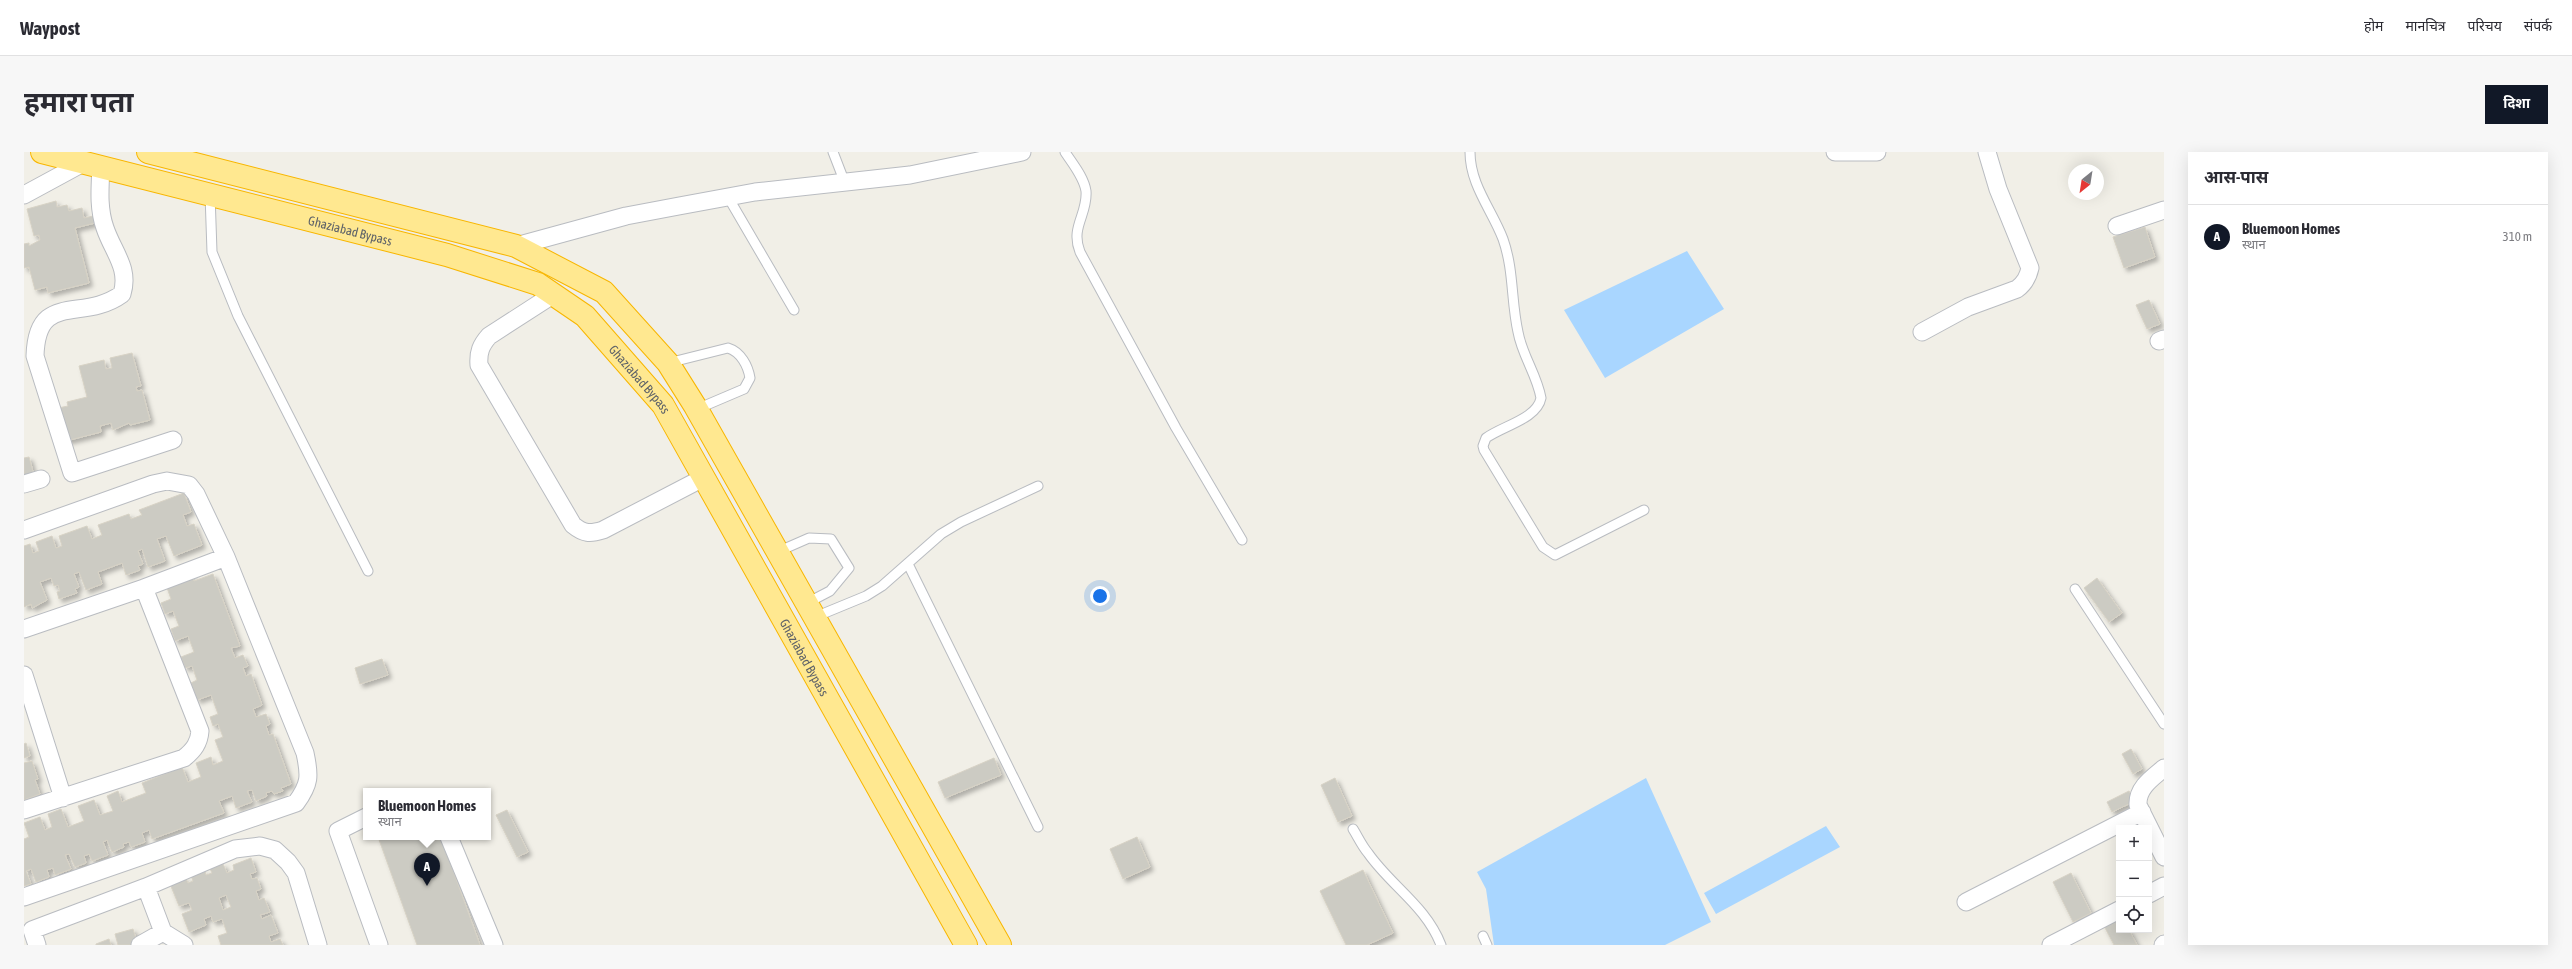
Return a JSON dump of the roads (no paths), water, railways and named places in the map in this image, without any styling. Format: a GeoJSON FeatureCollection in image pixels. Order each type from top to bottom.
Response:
{"type":"FeatureCollection","features":[{"type":"Feature","properties":{"kind":"highway","name":"Ghaziabad Bypass"},"geometry":{"type":"LineString","coordinates":[[42,152],[447,255],[538,284],[585,316],[663,405],[966,945]]}},
{"type":"Feature","properties":{"kind":"highway","name":"Ghaziabad Bypass"},"geometry":{"type":"LineString","coordinates":[[148,152],[516,246],[604,292],[668,363],[697,409],[777,552],[889,746],[1000,945]]}},
{"type":"Feature","properties":{"kind":"highway"},"geometry":{"type":"LineString","coordinates":[[861,759],[889,746]]}},
{"type":"Feature","properties":{"kind":"street"},"geometry":{"type":"LineString","coordinates":[[516,246],[626,216],[728,197],[910,175],[1022,152]]}},
{"type":"Feature","properties":{"kind":"street"},"geometry":{"type":"LineString","coordinates":[[1835,152],[1877,152]]}},
{"type":"Feature","properties":{"kind":"street"},"geometry":{"type":"LineString","coordinates":[[1922,332],[1968,307],[2017,289],[2023,285],[2028,276],[2030,268],[1998,189],[1987,152]]}},
{"type":"Feature","properties":{"kind":"street"},"geometry":{"type":"LineString","coordinates":[[24,195],[92,165],[105,229],[118,252],[124,270],[125,285],[122,294],[100,307],[52,314],[40,324],[36,338],[35,356],[72,473],[173,440]]}},
{"type":"Feature","properties":{"kind":"street"},"geometry":{"type":"LineString","coordinates":[[2117,226],[2164,210]]}},
{"type":"Feature","properties":{"kind":"street"},"geometry":{"type":"LineString","coordinates":[[554,294],[489,336],[483,343],[478,354],[479,365],[573,525],[582,532],[591,533],[603,530],[703,478]]}},
{"type":"Feature","properties":{"kind":"street"},"geometry":{"type":"LineString","coordinates":[[24,484],[41,479]]}},
{"type":"Feature","properties":{"kind":"street"},"geometry":{"type":"LineString","coordinates":[[24,530],[153,484],[179,482],[189,485],[196,494],[226,557],[305,753],[309,772],[306,789],[296,803],[24,897]]}},
{"type":"Feature","properties":{"kind":"street"},"geometry":{"type":"LineString","coordinates":[[24,629],[144,588],[226,557]]}},
{"type":"Feature","properties":{"kind":"street"},"geometry":{"type":"LineString","coordinates":[[24,810],[184,758],[193,751],[199,740],[200,731],[197,719],[144,588]]}},
{"type":"Feature","properties":{"kind":"street"},"geometry":{"type":"LineString","coordinates":[[24,675],[63,798]]}},
{"type":"Feature","properties":{"kind":"street"},"geometry":{"type":"LineString","coordinates":[[2164,768],[2147,783],[2138,796],[2142,812],[2164,857]]}},
{"type":"Feature","properties":{"kind":"street"},"geometry":{"type":"LineString","coordinates":[[1966,902],[2142,812]]}},
{"type":"Feature","properties":{"kind":"street"},"geometry":{"type":"LineString","coordinates":[[363,818],[338,831],[379,945]]}},
{"type":"Feature","properties":{"kind":"street"},"geometry":{"type":"LineString","coordinates":[[450,840],[494,945]]}},
{"type":"Feature","properties":{"kind":"street"},"geometry":{"type":"LineString","coordinates":[[37,945],[32,930],[146,887],[235,849],[260,846],[275,850],[296,872],[318,945]]}},
{"type":"Feature","properties":{"kind":"street"},"geometry":{"type":"LineString","coordinates":[[2152,892],[2164,886]]}},
{"type":"Feature","properties":{"kind":"street"},"geometry":{"type":"LineString","coordinates":[[146,887],[163,932],[184,945]]}},
{"type":"Feature","properties":{"kind":"street"},"geometry":{"type":"LineString","coordinates":[[2051,945],[2116,912]]}},
{"type":"Feature","properties":{"kind":"street"},"geometry":{"type":"LineString","coordinates":[[140,945],[163,932]]}},
{"type":"Feature","properties":{"kind":"lane"},"geometry":{"type":"LineString","coordinates":[[833,152],[845,183]]}},
{"type":"Feature","properties":{"kind":"lane"},"geometry":{"type":"LineString","coordinates":[[1065,152],[1078,173],[1086,192],[1076,241],[1080,252],[1176,428],[1242,540]]}},
{"type":"Feature","properties":{"kind":"lane"},"geometry":{"type":"LineString","coordinates":[[1470,152],[1471,167],[1484,205],[1502,238],[1509,261],[1517,331],[1541,398],[1540,403],[1533,412],[1486,438],[1483,446],[1484,450],[1544,547],[1555,555],[1644,510]]}},
{"type":"Feature","properties":{"kind":"lane"},"geometry":{"type":"LineString","coordinates":[[210,194],[212,252],[220,275],[238,316],[368,571]]}},
{"type":"Feature","properties":{"kind":"lane"},"geometry":{"type":"LineString","coordinates":[[728,197],[794,310]]}},
{"type":"Feature","properties":{"kind":"lane"},"geometry":{"type":"LineString","coordinates":[[668,363],[728,348],[736,352],[744,361],[750,378],[744,388],[697,409]]}},
{"type":"Feature","properties":{"kind":"lane"},"geometry":{"type":"LineString","coordinates":[[811,610],[866,596],[908,564],[941,534],[961,522],[1038,486]]}},
{"type":"Feature","properties":{"kind":"lane"},"geometry":{"type":"LineString","coordinates":[[777,552],[809,538],[831,539],[849,568],[830,591],[811,610]]}},
{"type":"Feature","properties":{"kind":"lane"},"geometry":{"type":"LineString","coordinates":[[908,564],[1038,827]]}},
{"type":"Feature","properties":{"kind":"lane"},"geometry":{"type":"LineString","coordinates":[[2075,589],[2164,724]]}},
{"type":"Feature","properties":{"kind":"lane"},"geometry":{"type":"LineString","coordinates":[[1354,829],[1368,853],[1415,902],[1429,922],[1441,945]]}},
{"type":"Feature","properties":{"kind":"water"},"geometry":{"type":"Polygon","coordinates":[[[1687,251],[1724,309],[1605,378],[1564,310],[1687,251]]]}},
{"type":"Feature","properties":{"kind":"water"},"geometry":{"type":"Polygon","coordinates":[[[1646,778],[1711,922],[1665,945],[1494,945],[1486,889],[1477,872],[1646,778]]]}},
{"type":"Feature","properties":{"kind":"water"},"geometry":{"type":"Polygon","coordinates":[[[1826,826],[1840,847],[1716,914],[1704,893],[1826,826]]]}},
{"type":"Feature","properties":{"kind":"place","name":"Bluemoon Homes"},"geometry":{"type":"Point","coordinates":[427,886]}}]}
